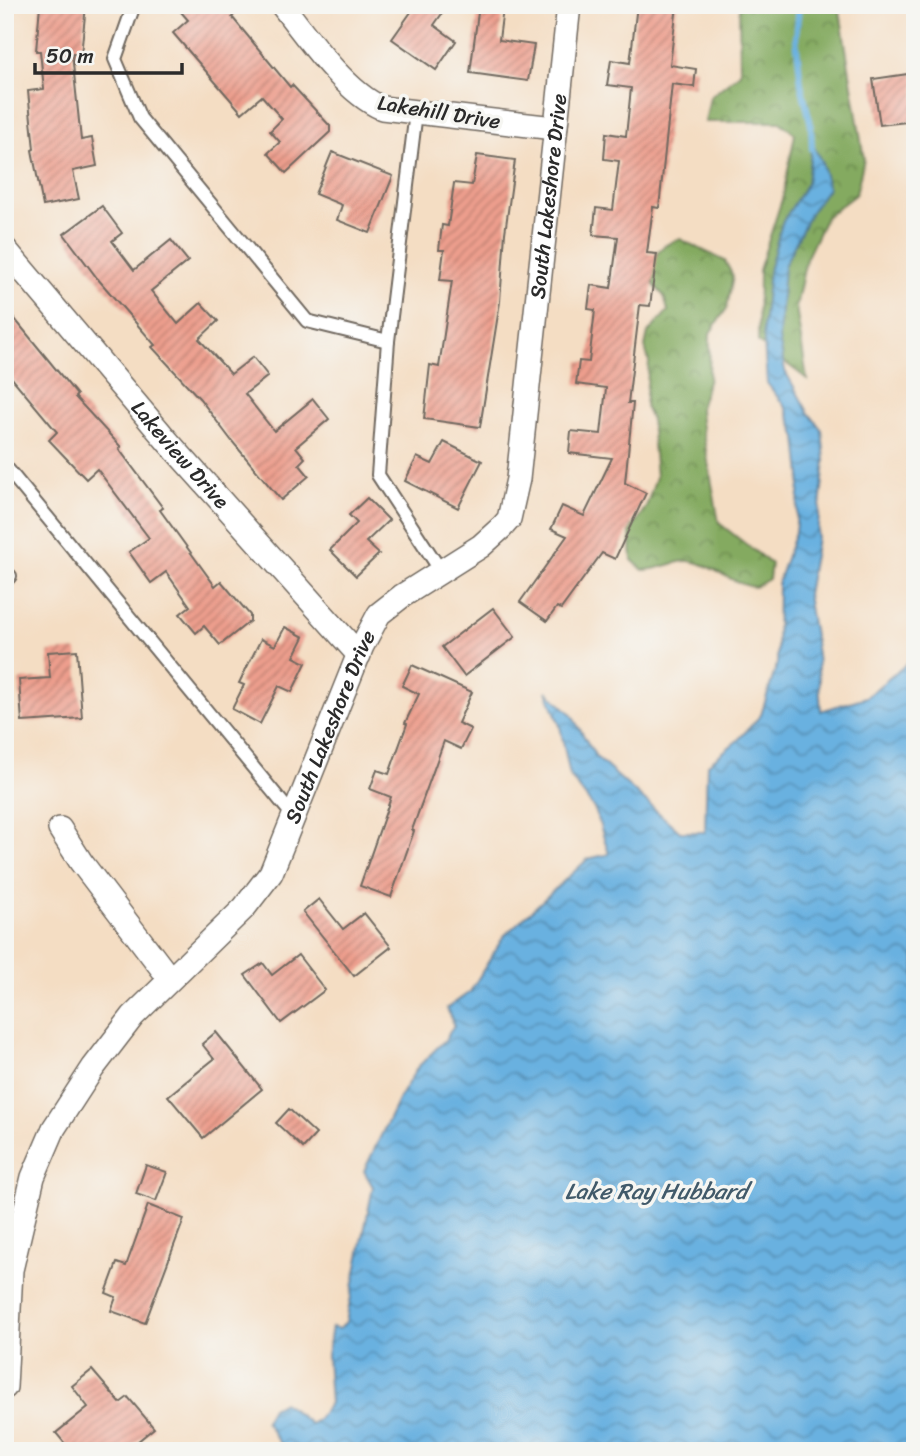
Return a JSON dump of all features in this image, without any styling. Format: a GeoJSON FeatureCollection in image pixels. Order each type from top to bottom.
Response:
{"type":"FeatureCollection","features":[{"type":"Feature","properties":{"kind":"street","name":"Lakehill Drive"},"geometry":{"type":"LineString","coordinates":[[282,5],[321,54],[368,102],[382,108],[554,128]]}},
{"type":"Feature","properties":{"kind":"street","name":"South Lakeshore Drive"},"geometry":{"type":"LineString","coordinates":[[5,1387],[11,1240],[54,1128],[93,1068],[133,1016],[244,908],[271,873],[359,655],[379,614],[402,596],[481,546],[509,519],[518,479],[569,5]]}},
{"type":"Feature","properties":{"kind":"street","name":"Lakeview Drive"},"geometry":{"type":"LineString","coordinates":[[5,249],[169,443],[359,655]]}},
{"type":"Feature","properties":{"kind":"street"},"geometry":{"type":"LineString","coordinates":[[60,829],[81,862],[170,979]]}},
{"type":"Feature","properties":{"kind":"lane"},"geometry":{"type":"LineString","coordinates":[[134,5],[115,59],[140,118],[307,321],[388,341]]}},
{"type":"Feature","properties":{"kind":"lane"},"geometry":{"type":"LineString","coordinates":[[416,112],[388,341],[378,475],[441,572]]}},
{"type":"Feature","properties":{"kind":"lane"},"geometry":{"type":"LineString","coordinates":[[5,466],[295,817]]}},
{"type":"Feature","properties":{"kind":"green space"},"geometry":{"type":"Polygon","coordinates":[[[739,5],[839,5],[864,159],[856,194],[826,217],[806,259],[796,307],[807,379],[758,342],[759,270],[783,196],[795,134],[780,122],[705,122],[710,97],[740,73],[739,5]]]}},
{"type":"Feature","properties":{"kind":"green space"},"geometry":{"type":"Polygon","coordinates":[[[680,239],[725,261],[733,276],[727,308],[710,333],[709,378],[700,408],[719,523],[771,564],[769,579],[755,587],[737,582],[695,562],[682,561],[643,570],[632,560],[630,531],[646,507],[656,477],[651,420],[645,406],[649,362],[645,347],[648,333],[668,311],[664,296],[654,285],[655,261],[664,246],[680,239]]]}},
{"type":"Feature","properties":{"kind":"water","name":"Lake Ray Hubbard"},"geometry":{"type":"Polygon","coordinates":[[[812,143],[822,163],[828,188],[811,212],[784,266],[779,338],[785,371],[808,412],[822,430],[825,461],[816,544],[807,594],[817,654],[821,711],[866,697],[915,657],[915,1451],[285,1451],[265,1421],[272,1408],[283,1402],[310,1424],[317,1420],[330,1403],[327,1355],[332,1327],[339,1329],[346,1322],[373,1187],[364,1171],[400,1096],[418,1067],[446,1039],[454,1025],[447,1008],[470,992],[504,936],[588,859],[609,854],[595,810],[570,776],[560,726],[547,691],[571,714],[596,757],[680,832],[705,832],[707,765],[738,740],[761,715],[777,664],[778,582],[795,532],[801,476],[797,438],[786,408],[767,383],[763,328],[769,271],[782,223],[807,183],[812,143]]]}},
{"type":"Feature","properties":{"kind":"building"},"geometry":{"type":"Polygon","coordinates":[[[40,5],[86,5],[81,55],[72,54],[81,140],[92,138],[97,166],[73,171],[79,199],[43,206],[32,150],[28,91],[44,89],[40,51],[36,51],[40,5]]]}},
{"type":"Feature","properties":{"kind":"building"},"geometry":{"type":"Polygon","coordinates":[[[175,5],[226,5],[234,15],[232,17],[290,87],[292,85],[330,126],[330,132],[286,173],[268,153],[280,142],[270,131],[282,119],[262,96],[242,113],[173,33],[188,20],[175,5]]]}},
{"type":"Feature","properties":{"kind":"building"},"geometry":{"type":"Polygon","coordinates":[[[416,5],[448,5],[434,25],[456,41],[436,70],[392,39],[416,5]]]}},
{"type":"Feature","properties":{"kind":"building"},"geometry":{"type":"Polygon","coordinates":[[[479,5],[503,8],[499,40],[534,45],[528,81],[470,73],[479,5]]]}},
{"type":"Feature","properties":{"kind":"building"},"geometry":{"type":"Polygon","coordinates":[[[637,5],[677,5],[670,65],[696,69],[694,87],[672,84],[659,208],[653,207],[647,253],[657,254],[650,306],[640,305],[628,403],[633,403],[625,483],[646,493],[615,559],[602,553],[561,609],[557,607],[547,621],[520,602],[567,536],[551,529],[562,506],[584,516],[612,458],[569,453],[571,431],[601,434],[606,388],[576,384],[579,361],[589,362],[595,310],[588,309],[591,285],[611,288],[618,237],[593,235],[596,208],[613,210],[619,161],[604,159],[606,133],[626,136],[631,88],[607,85],[611,60],[630,63],[637,5]]]}},
{"type":"Feature","properties":{"kind":"building"},"geometry":{"type":"Polygon","coordinates":[[[915,73],[915,121],[880,125],[873,79],[915,73]]]}},
{"type":"Feature","properties":{"kind":"building"},"geometry":{"type":"Polygon","coordinates":[[[332,152],[393,176],[370,233],[337,220],[342,205],[315,194],[332,152]]]}},
{"type":"Feature","properties":{"kind":"building"},"geometry":{"type":"Polygon","coordinates":[[[477,155],[515,160],[505,233],[500,302],[480,427],[424,419],[430,365],[439,367],[452,281],[440,280],[444,250],[439,250],[442,225],[448,226],[454,183],[472,185],[477,155]]]}},
{"type":"Feature","properties":{"kind":"building"},"geometry":{"type":"Polygon","coordinates":[[[102,206],[122,233],[112,241],[134,270],[171,240],[188,261],[151,291],[178,324],[201,303],[218,321],[199,339],[231,374],[253,357],[268,376],[245,394],[274,431],[313,399],[329,419],[296,447],[305,458],[299,464],[309,476],[281,500],[200,399],[152,347],[155,345],[97,278],[64,234],[102,206]]]}},
{"type":"Feature","properties":{"kind":"building"},"geometry":{"type":"Polygon","coordinates":[[[5,307],[77,395],[75,397],[121,447],[119,449],[163,508],[160,510],[215,586],[221,581],[250,615],[250,621],[220,645],[204,626],[196,633],[180,614],[190,606],[166,572],[151,583],[129,552],[149,538],[97,469],[86,479],[49,440],[57,432],[5,370],[5,307]]]}},
{"type":"Feature","properties":{"kind":"building"},"geometry":{"type":"Polygon","coordinates":[[[444,442],[482,461],[458,508],[405,481],[417,457],[432,464],[444,442]]]}},
{"type":"Feature","properties":{"kind":"building"},"geometry":{"type":"Polygon","coordinates":[[[367,498],[389,520],[366,542],[379,554],[356,576],[330,550],[357,523],[349,515],[367,498]]]}},
{"type":"Feature","properties":{"kind":"building"},"geometry":{"type":"Polygon","coordinates":[[[493,608],[515,637],[464,676],[442,647],[493,608]]]}},
{"type":"Feature","properties":{"kind":"building"},"geometry":{"type":"Polygon","coordinates":[[[285,627],[304,637],[294,657],[306,663],[292,692],[279,686],[260,724],[232,709],[244,685],[239,683],[261,639],[275,646],[285,627]]]}},
{"type":"Feature","properties":{"kind":"building"},"geometry":{"type":"Polygon","coordinates":[[[77,650],[82,718],[22,722],[19,680],[50,678],[48,652],[77,650]]]}},
{"type":"Feature","properties":{"kind":"building"},"geometry":{"type":"Polygon","coordinates":[[[412,665],[472,692],[458,723],[471,729],[461,749],[444,741],[391,897],[360,886],[391,797],[370,789],[377,770],[389,774],[407,724],[405,723],[419,694],[402,686],[412,665]]]}},
{"type":"Feature","properties":{"kind":"building"},"geometry":{"type":"Polygon","coordinates":[[[319,899],[343,929],[364,913],[391,947],[354,976],[303,912],[319,899]]]}},
{"type":"Feature","properties":{"kind":"building"},"geometry":{"type":"Polygon","coordinates":[[[298,955],[325,990],[281,1023],[245,975],[263,963],[272,975],[298,955]]]}},
{"type":"Feature","properties":{"kind":"building"},"geometry":{"type":"Polygon","coordinates":[[[216,1032],[262,1089],[203,1138],[168,1096],[214,1059],[202,1044],[216,1032]]]}},
{"type":"Feature","properties":{"kind":"building"},"geometry":{"type":"Polygon","coordinates":[[[289,1109],[316,1134],[303,1148],[276,1123],[289,1109]]]}},
{"type":"Feature","properties":{"kind":"building"},"geometry":{"type":"Polygon","coordinates":[[[146,1165],[167,1172],[156,1201],[136,1194],[146,1165]]]}},
{"type":"Feature","properties":{"kind":"building"},"geometry":{"type":"Polygon","coordinates":[[[148,1205],[184,1219],[145,1323],[111,1311],[116,1297],[106,1293],[117,1263],[126,1266],[148,1205]]]}},
{"type":"Feature","properties":{"kind":"building"},"geometry":{"type":"Polygon","coordinates":[[[92,1370],[120,1403],[128,1397],[154,1428],[126,1451],[71,1451],[56,1433],[88,1407],[72,1386],[92,1370]]]}},
{"type":"Feature","properties":{"kind":"waterway"},"geometry":{"type":"LineString","coordinates":[[799,5],[796,38],[801,84],[811,125],[812,149]]}}]}
